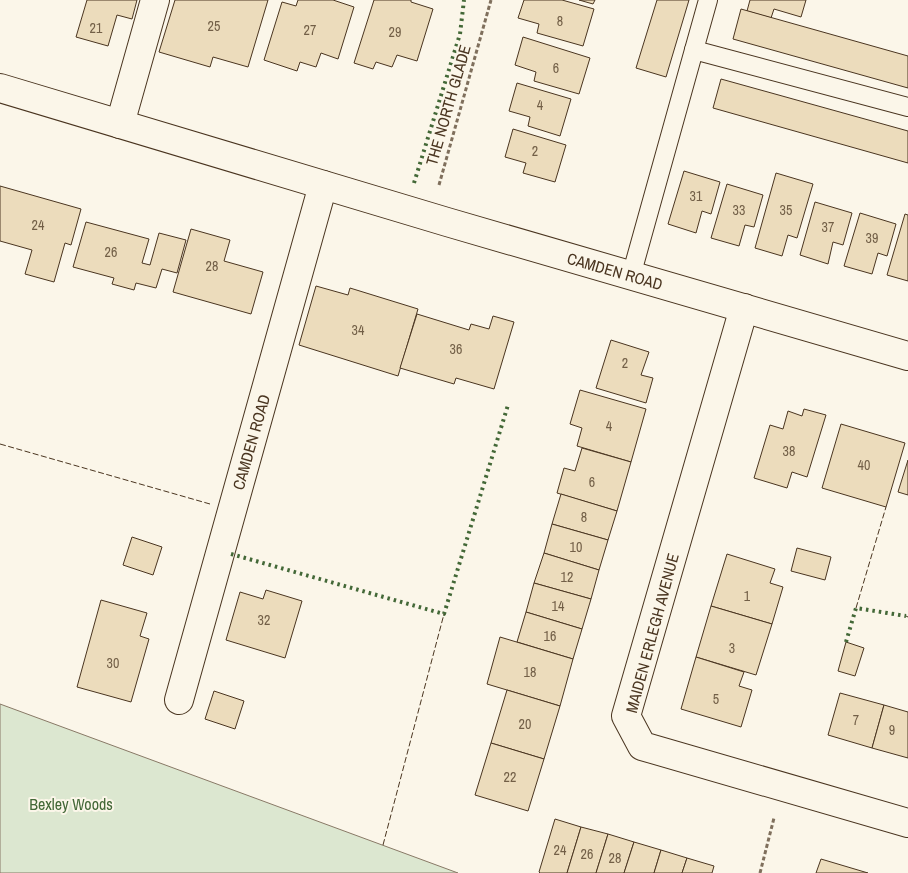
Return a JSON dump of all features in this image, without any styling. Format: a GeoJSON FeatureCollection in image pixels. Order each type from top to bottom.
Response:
{"type":"FeatureCollection","features":[{"type":"Feature","properties":{"kind":"street"},"geometry":{"type":"LineString","coordinates":[[120,124],[155,0]]}},
{"type":"Feature","properties":{"kind":"street","name":"CAMDEN ROAD"},"geometry":{"type":"LineString","coordinates":[[0,88],[430,217],[908,356]]}},
{"type":"Feature","properties":{"kind":"street","name":"CAMDEN ROAD"},"geometry":{"type":"LineString","coordinates":[[179,700],[323,185]]}},
{"type":"Feature","properties":{"kind":"street","name":"MAIDEN ERLEGH AVENUE"},"geometry":{"type":"LineString","coordinates":[[744,308],[626,716],[642,746],[908,823]]}},
{"type":"Feature","properties":{"kind":"lane"},"geometry":{"type":"LineString","coordinates":[[631,276],[708,0]]}},
{"type":"Feature","properties":{"kind":"lane"},"geometry":{"type":"LineString","coordinates":[[694,50],[908,107]]}},
{"type":"Feature","properties":{"kind":"path","name":"THE NORTH GLADE"},"geometry":{"type":"LineString","coordinates":[[430,217],[491,0]]}},
{"type":"Feature","properties":{"kind":"path"},"geometry":{"type":"LineString","coordinates":[[760,873],[782,787]]}},
{"type":"Feature","properties":{"kind":"green space","name":"Bexley Woods"},"geometry":{"type":"Polygon","coordinates":[[[0,704],[458,873],[0,873],[0,704]]]}},
{"type":"Feature","properties":{"kind":"building"},"geometry":{"type":"Polygon","coordinates":[[[87,0],[137,0],[132,19],[117,15],[108,46],[76,37],[87,0]]]}},
{"type":"Feature","properties":{"kind":"building"},"geometry":{"type":"Polygon","coordinates":[[[175,0],[268,0],[248,67],[213,57],[210,67],[159,52],[175,0]]]}},
{"type":"Feature","properties":{"kind":"building"},"geometry":{"type":"Polygon","coordinates":[[[298,0],[333,0],[354,7],[338,59],[321,53],[316,67],[300,62],[297,71],[264,60],[282,2],[296,6],[298,0]]]}},
{"type":"Feature","properties":{"kind":"building"},"geometry":{"type":"Polygon","coordinates":[[[374,0],[411,0],[411,2],[433,9],[417,61],[397,55],[392,67],[376,62],[373,69],[354,63],[374,0]]]}},
{"type":"Feature","properties":{"kind":"building"},"geometry":{"type":"Polygon","coordinates":[[[524,0],[562,0],[594,9],[583,46],[537,33],[539,24],[518,18],[524,0]]]}},
{"type":"Feature","properties":{"kind":"building"},"geometry":{"type":"Polygon","coordinates":[[[579,0],[595,0],[593,4],[579,0]]]}},
{"type":"Feature","properties":{"kind":"building"},"geometry":{"type":"Polygon","coordinates":[[[657,0],[689,0],[666,77],[636,68],[657,0]]]}},
{"type":"Feature","properties":{"kind":"building"},"geometry":{"type":"Polygon","coordinates":[[[750,0],[806,0],[801,17],[774,9],[771,18],[747,11],[750,0]]]}},
{"type":"Feature","properties":{"kind":"building"},"geometry":{"type":"Polygon","coordinates":[[[741,9],[908,56],[908,88],[733,39],[741,9]]]}},
{"type":"Feature","properties":{"kind":"building"},"geometry":{"type":"Polygon","coordinates":[[[523,37],[590,58],[579,94],[534,81],[536,72],[515,65],[523,37]]]}},
{"type":"Feature","properties":{"kind":"building"},"geometry":{"type":"Polygon","coordinates":[[[721,79],[908,131],[908,163],[713,108],[721,79]]]}},
{"type":"Feature","properties":{"kind":"building"},"geometry":{"type":"Polygon","coordinates":[[[517,83],[571,99],[560,136],[528,126],[530,117],[509,111],[517,83]]]}},
{"type":"Feature","properties":{"kind":"building"},"geometry":{"type":"Polygon","coordinates":[[[513,129],[566,145],[555,182],[523,173],[526,163],[505,157],[513,129]]]}},
{"type":"Feature","properties":{"kind":"building"},"geometry":{"type":"Polygon","coordinates":[[[684,171],[720,182],[711,214],[702,211],[696,233],[668,224],[684,171]]]}},
{"type":"Feature","properties":{"kind":"building"},"geometry":{"type":"Polygon","coordinates":[[[776,173],[813,184],[797,238],[788,235],[782,256],[755,248],[776,173]]]}},
{"type":"Feature","properties":{"kind":"building"},"geometry":{"type":"Polygon","coordinates":[[[727,184],[763,195],[754,227],[745,225],[739,246],[711,238],[727,184]]]}},
{"type":"Feature","properties":{"kind":"building"},"geometry":{"type":"Polygon","coordinates":[[[0,186],[81,209],[71,245],[65,243],[54,282],[25,274],[32,250],[0,241],[0,186]]]}},
{"type":"Feature","properties":{"kind":"building"},"geometry":{"type":"Polygon","coordinates":[[[815,202],[852,213],[843,245],[833,242],[828,264],[800,255],[815,202]]]}},
{"type":"Feature","properties":{"kind":"building"},"geometry":{"type":"Polygon","coordinates":[[[860,213],[896,224],[887,256],[878,253],[872,274],[844,266],[860,213]]]}},
{"type":"Feature","properties":{"kind":"building"},"geometry":{"type":"Polygon","coordinates":[[[905,214],[908,215],[908,281],[887,275],[905,214]]]}},
{"type":"Feature","properties":{"kind":"building"},"geometry":{"type":"Polygon","coordinates":[[[86,222],[149,239],[142,263],[150,265],[159,233],[186,240],[177,273],[162,269],[156,288],[136,283],[134,290],[112,284],[114,278],[73,267],[86,222]]]}},
{"type":"Feature","properties":{"kind":"building"},"geometry":{"type":"Polygon","coordinates":[[[191,229],[230,240],[224,261],[263,272],[251,314],[173,292],[191,229]]]}},
{"type":"Feature","properties":{"kind":"building"},"geometry":{"type":"Polygon","coordinates":[[[316,286],[348,295],[350,288],[418,309],[398,376],[299,345],[316,286]]]}},
{"type":"Feature","properties":{"kind":"building"},"geometry":{"type":"Polygon","coordinates":[[[417,314],[469,330],[471,324],[489,329],[493,316],[514,322],[494,389],[456,378],[454,384],[400,368],[417,314]]]}},
{"type":"Feature","properties":{"kind":"building"},"geometry":{"type":"Polygon","coordinates":[[[611,340],[649,352],[641,375],[653,378],[646,403],[596,388],[611,340]]]}},
{"type":"Feature","properties":{"kind":"building"},"geometry":{"type":"Polygon","coordinates":[[[580,390],[646,409],[631,462],[577,446],[582,428],[570,424],[580,390]]]}},
{"type":"Feature","properties":{"kind":"building"},"geometry":{"type":"Polygon","coordinates":[[[804,409],[826,415],[807,477],[792,472],[787,488],[754,478],[770,425],[783,429],[788,411],[802,416],[804,409]]]}},
{"type":"Feature","properties":{"kind":"building"},"geometry":{"type":"Polygon","coordinates":[[[841,424],[905,443],[886,507],[822,488],[841,424]]]}},
{"type":"Feature","properties":{"kind":"building"},"geometry":{"type":"Polygon","coordinates":[[[582,448],[631,462],[617,511],[557,493],[564,468],[575,471],[582,448]]]}},
{"type":"Feature","properties":{"kind":"building"},"geometry":{"type":"Polygon","coordinates":[[[908,460],[908,495],[898,492],[908,460]]]}},
{"type":"Feature","properties":{"kind":"building"},"geometry":{"type":"Polygon","coordinates":[[[561,494],[617,511],[608,540],[552,524],[561,494]]]}},
{"type":"Feature","properties":{"kind":"building"},"geometry":{"type":"Polygon","coordinates":[[[552,524],[608,540],[599,570],[544,553],[552,524]]]}},
{"type":"Feature","properties":{"kind":"building"},"geometry":{"type":"Polygon","coordinates":[[[132,537],[162,547],[153,575],[123,565],[132,537]]]}},
{"type":"Feature","properties":{"kind":"building"},"geometry":{"type":"Polygon","coordinates":[[[797,548],[831,557],[825,580],[791,571],[797,548]]]}},
{"type":"Feature","properties":{"kind":"building"},"geometry":{"type":"Polygon","coordinates":[[[544,553],[599,570],[591,599],[534,583],[544,553]]]}},
{"type":"Feature","properties":{"kind":"building"},"geometry":{"type":"Polygon","coordinates":[[[727,554],[775,569],[770,583],[783,587],[772,624],[711,606],[727,554]]]}},
{"type":"Feature","properties":{"kind":"building"},"geometry":{"type":"Polygon","coordinates":[[[534,583],[591,599],[582,629],[526,612],[534,583]]]}},
{"type":"Feature","properties":{"kind":"building"},"geometry":{"type":"Polygon","coordinates":[[[266,590],[302,601],[285,658],[226,640],[240,592],[263,599],[266,590]]]}},
{"type":"Feature","properties":{"kind":"building"},"geometry":{"type":"Polygon","coordinates":[[[101,600],[147,613],[140,636],[149,639],[131,702],[77,687],[101,600]]]}},
{"type":"Feature","properties":{"kind":"building"},"geometry":{"type":"Polygon","coordinates":[[[711,606],[772,624],[756,675],[696,657],[711,606]]]}},
{"type":"Feature","properties":{"kind":"building"},"geometry":{"type":"Polygon","coordinates":[[[526,612],[582,629],[573,659],[517,642],[526,612]]]}},
{"type":"Feature","properties":{"kind":"building"},"geometry":{"type":"Polygon","coordinates":[[[500,637],[573,659],[560,706],[487,684],[500,637]]]}},
{"type":"Feature","properties":{"kind":"building"},"geometry":{"type":"Polygon","coordinates":[[[846,642],[864,648],[855,676],[838,671],[846,642]]]}},
{"type":"Feature","properties":{"kind":"building"},"geometry":{"type":"Polygon","coordinates":[[[696,657],[744,672],[739,686],[752,690],[741,727],[681,709],[696,657]]]}},
{"type":"Feature","properties":{"kind":"building"},"geometry":{"type":"Polygon","coordinates":[[[507,690],[560,706],[544,759],[491,743],[507,690]]]}},
{"type":"Feature","properties":{"kind":"building"},"geometry":{"type":"Polygon","coordinates":[[[214,691],[244,701],[235,729],[205,719],[214,691]]]}},
{"type":"Feature","properties":{"kind":"building"},"geometry":{"type":"Polygon","coordinates":[[[840,693],[884,705],[872,748],[828,735],[840,693]]]}},
{"type":"Feature","properties":{"kind":"building"},"geometry":{"type":"Polygon","coordinates":[[[884,705],[908,712],[908,758],[872,748],[884,705]]]}},
{"type":"Feature","properties":{"kind":"building"},"geometry":{"type":"Polygon","coordinates":[[[491,743],[544,759],[528,811],[475,795],[491,743]]]}},
{"type":"Feature","properties":{"kind":"building"},"geometry":{"type":"Polygon","coordinates":[[[555,819],[581,827],[567,873],[540,873],[539,872],[555,819]]]}},
{"type":"Feature","properties":{"kind":"building"},"geometry":{"type":"Polygon","coordinates":[[[581,827],[608,834],[596,873],[567,873],[581,827]]]}},
{"type":"Feature","properties":{"kind":"building"},"geometry":{"type":"Polygon","coordinates":[[[608,834],[634,842],[624,873],[596,873],[608,834]]]}},
{"type":"Feature","properties":{"kind":"building"},"geometry":{"type":"Polygon","coordinates":[[[634,842],[661,850],[654,873],[624,873],[634,842]]]}},
{"type":"Feature","properties":{"kind":"building"},"geometry":{"type":"Polygon","coordinates":[[[661,850],[687,858],[682,873],[654,873],[661,850]]]}},
{"type":"Feature","properties":{"kind":"building"},"geometry":{"type":"Polygon","coordinates":[[[687,858],[714,866],[712,873],[682,873],[687,858]]]}},
{"type":"Feature","properties":{"kind":"building"},"geometry":{"type":"Polygon","coordinates":[[[821,859],[868,873],[816,873],[821,859]]]}},
{"type":"Feature","properties":{"kind":"hedge"},"geometry":{"type":"LineString","coordinates":[[414,183],[460,34],[464,0]]}},
{"type":"Feature","properties":{"kind":"hedge"},"geometry":{"type":"LineString","coordinates":[[231,554],[444,614],[508,405]]}},
{"type":"Feature","properties":{"kind":"hedge"},"geometry":{"type":"LineString","coordinates":[[846,642],[856,608],[906,616]]}},
{"type":"Feature","properties":{"kind":"fence"},"geometry":{"type":"LineString","coordinates":[[0,444],[210,504]]}},
{"type":"Feature","properties":{"kind":"fence"},"geometry":{"type":"LineString","coordinates":[[856,608],[886,507]]}},
{"type":"Feature","properties":{"kind":"fence"},"geometry":{"type":"LineString","coordinates":[[383,845],[444,614]]}}]}
